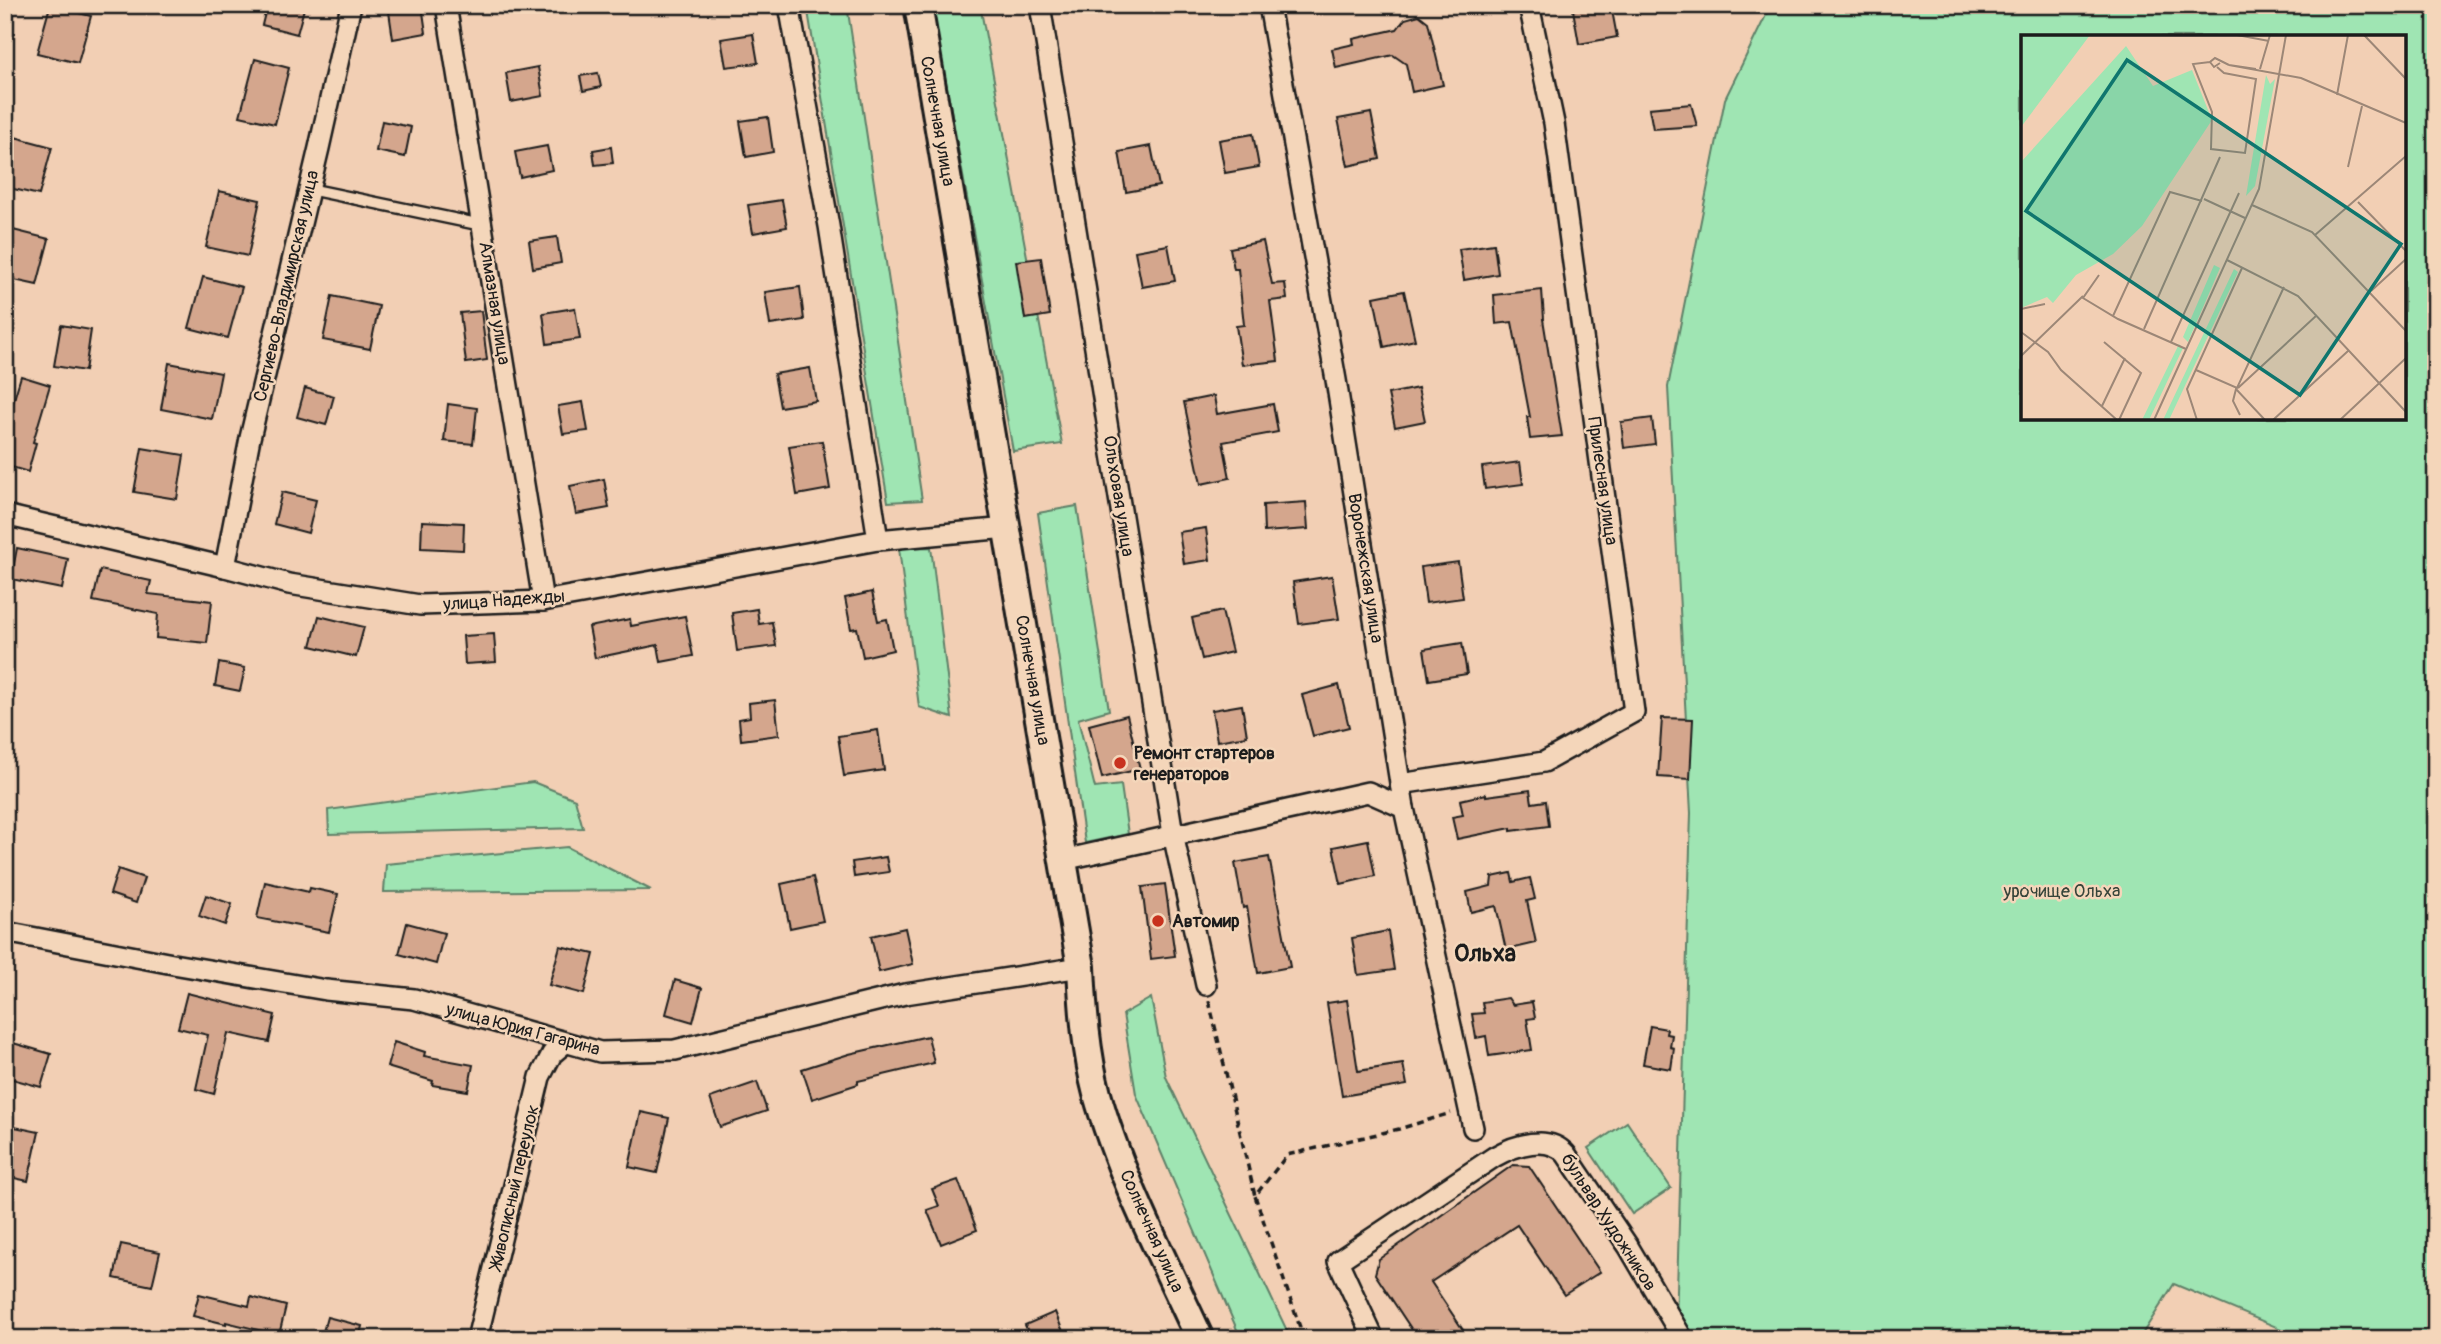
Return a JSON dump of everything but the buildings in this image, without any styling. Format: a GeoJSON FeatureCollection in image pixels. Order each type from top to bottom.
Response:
{"type":"FeatureCollection","features":[{"type":"Feature","properties":{"kind":"street","name":"Сергиево-Владимирская улица"},"geometry":{"type":"LineString","coordinates":[[225,567],[250,438],[351,5]]}},
{"type":"Feature","properties":{"kind":"street","name":"Алмазная улица"},"geometry":{"type":"LineString","coordinates":[[446,5],[543,601]]}},
{"type":"Feature","properties":{"kind":"street"},"geometry":{"type":"LineString","coordinates":[[789,5],[829,226],[878,540]]}},
{"type":"Feature","properties":{"kind":"street","name":"Солнечная улица"},"geometry":{"type":"LineString","coordinates":[[918,5],[1081,967],[1084,1029],[1097,1094],[1136,1197],[1200,1339]]}},
{"type":"Feature","properties":{"kind":"street","name":"Ольховая улица"},"geometry":{"type":"LineString","coordinates":[[1041,5],[1172,834],[1206,985]]}},
{"type":"Feature","properties":{"kind":"street","name":"Воронежская улица"},"geometry":{"type":"LineString","coordinates":[[1269,5],[1336,380],[1404,808],[1473,1128]]}},
{"type":"Feature","properties":{"kind":"street","name":"Прилесная улица"},"geometry":{"type":"LineString","coordinates":[[1400,785],[1544,762],[1634,712],[1554,123],[1529,5]]}},
{"type":"Feature","properties":{"kind":"street","name":"улица Надежды"},"geometry":{"type":"LineString","coordinates":[[5,515],[289,584],[420,605],[543,601],[878,540],[1007,528]]}},
{"type":"Feature","properties":{"kind":"street"},"geometry":{"type":"LineString","coordinates":[[1063,860],[1368,792],[1404,808]]}},
{"type":"Feature","properties":{"kind":"street","name":"улица Юрия Гагарина"},"geometry":{"type":"LineString","coordinates":[[5,932],[326,990],[414,999],[600,1052],[675,1050],[905,994],[1081,967]]}},
{"type":"Feature","properties":{"kind":"street","name":"Живописный переулок"},"geometry":{"type":"LineString","coordinates":[[477,1339],[540,1077],[552,1054],[565,1043]]}},
{"type":"Feature","properties":{"kind":"street","name":"бульвар Художников"},"geometry":{"type":"LineString","coordinates":[[1374,1339],[1338,1261],[1508,1149],[1550,1143],[1560,1146],[1566,1154],[1628,1246],[1683,1339]]}},
{"type":"Feature","properties":{"kind":"lane"},"geometry":{"type":"LineString","coordinates":[[308,189],[482,225]]}},
{"type":"Feature","properties":{"kind":"path"},"geometry":{"type":"LineString","coordinates":[[1206,985],[1255,1196],[1304,1339]]}},
{"type":"Feature","properties":{"kind":"path"},"geometry":{"type":"LineString","coordinates":[[1255,1196],[1287,1155],[1399,1129],[1469,1108]]}},
{"type":"Feature","properties":{"kind":"green space"},"geometry":{"type":"Polygon","coordinates":[[[807,5],[847,5],[922,500],[888,502],[807,5]]]}},
{"type":"Feature","properties":{"kind":"green space"},"geometry":{"type":"Polygon","coordinates":[[[932,5],[980,5],[1062,444],[1013,451],[932,5]]]}},
{"type":"Feature","properties":{"kind":"green space","name":"урочище Ольха"},"geometry":{"type":"Polygon","coordinates":[[[1771,5],[2436,5],[2436,1339],[2305,1339],[2174,1284],[2139,1339],[1696,1339],[1676,1325],[1691,813],[1668,387],[1725,99],[1771,5]]]}},
{"type":"Feature","properties":{"kind":"green space"},"geometry":{"type":"Polygon","coordinates":[[[1077,506],[1109,710],[1078,719],[1095,788],[1121,785],[1128,834],[1085,843],[1038,513],[1077,506]]]}},
{"type":"Feature","properties":{"kind":"green space"},"geometry":{"type":"Polygon","coordinates":[[[931,547],[952,718],[919,707],[899,548],[931,547]]]}},
{"type":"Feature","properties":{"kind":"green space"},"geometry":{"type":"Polygon","coordinates":[[[533,782],[575,799],[583,828],[329,834],[328,810],[533,782]]]}},
{"type":"Feature","properties":{"kind":"green space"},"geometry":{"type":"Polygon","coordinates":[[[567,847],[651,890],[384,892],[386,864],[567,847]]]}},
{"type":"Feature","properties":{"kind":"green space"},"geometry":{"type":"Polygon","coordinates":[[[1151,998],[1166,1077],[1291,1339],[1241,1339],[1136,1094],[1123,1014],[1151,998]]]}},
{"type":"Feature","properties":{"kind":"green space"},"geometry":{"type":"Polygon","coordinates":[[[1627,1122],[1671,1188],[1632,1214],[1588,1148],[1627,1122]]]}},
{"type":"Feature","properties":{"kind":"place","name":"Ремонт стартеров генераторов"},"geometry":{"type":"Point","coordinates":[1120,763]}},
{"type":"Feature","properties":{"kind":"place","name":"Автомир"},"geometry":{"type":"Point","coordinates":[1158,921]}},
{"type":"Feature","properties":{"kind":"district","name":"Ольха"},"geometry":{"type":"Point","coordinates":[1485,953]}}]}
